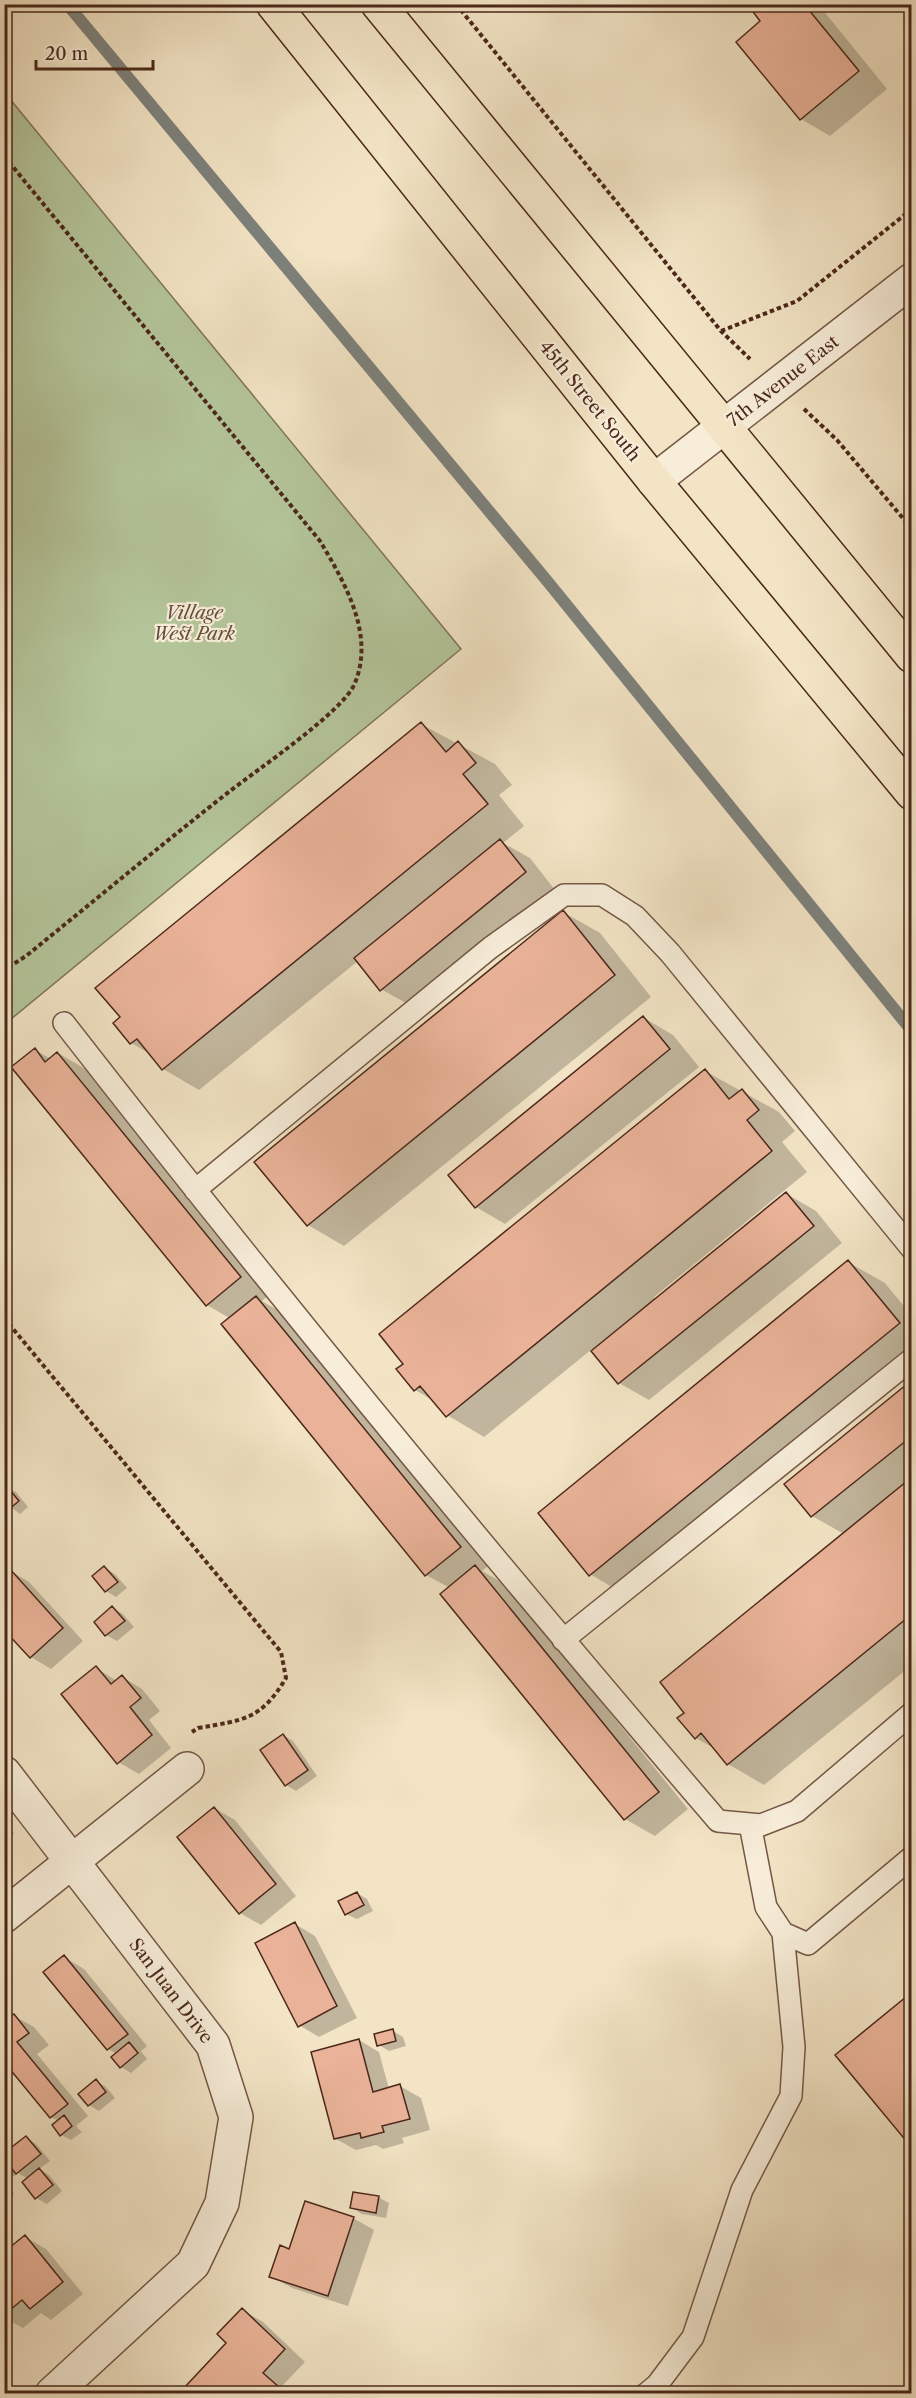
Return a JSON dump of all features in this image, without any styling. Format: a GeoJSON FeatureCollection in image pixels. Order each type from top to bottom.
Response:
{"type":"FeatureCollection","features":[{"type":"Feature","properties":{"kind":"main road","name":"45th Street South"},"geometry":{"type":"LineString","coordinates":[[273,4],[654,481],[912,793]]}},
{"type":"Feature","properties":{"kind":"main road"},"geometry":{"type":"LineString","coordinates":[[378,4],[912,656]]}},
{"type":"Feature","properties":{"kind":"street","name":"7th Avenue East"},"geometry":{"type":"LineString","coordinates":[[654,481],[912,280]]}},
{"type":"Feature","properties":{"kind":"street"},"geometry":{"type":"LineString","coordinates":[[4,1916],[187,1769]]}},
{"type":"Feature","properties":{"kind":"street","name":"San Juan Drive"},"geometry":{"type":"LineString","coordinates":[[4,1773],[213,2045],[236,2117],[222,2203],[193,2264],[52,2394]]}},
{"type":"Feature","properties":{"kind":"lane"},"geometry":{"type":"LineString","coordinates":[[195,1190],[499,942],[564,895],[602,894],[635,916],[670,953],[912,1249]]}},
{"type":"Feature","properties":{"kind":"lane"},"geometry":{"type":"LineString","coordinates":[[64,1023],[195,1190],[563,1640],[718,1821],[761,1825],[797,1811],[912,1713]]}},
{"type":"Feature","properties":{"kind":"lane"},"geometry":{"type":"LineString","coordinates":[[563,1640],[912,1359]]}},
{"type":"Feature","properties":{"kind":"lane"},"geometry":{"type":"LineString","coordinates":[[646,2394],[657,2385],[693,2337],[742,2190],[791,2096],[794,2047],[783,1933],[766,1907],[750,1824]]}},
{"type":"Feature","properties":{"kind":"lane"},"geometry":{"type":"LineString","coordinates":[[783,1933],[808,1944],[912,1857]]}},
{"type":"Feature","properties":{"kind":"path"},"geometry":{"type":"LineString","coordinates":[[456,4],[721,331],[797,301],[912,209]]}},
{"type":"Feature","properties":{"kind":"path"},"geometry":{"type":"LineString","coordinates":[[4,156],[320,541],[344,582],[358,622],[362,656],[353,687],[328,715],[185,826],[26,956],[4,970]]}},
{"type":"Feature","properties":{"kind":"path"},"geometry":{"type":"LineString","coordinates":[[837,440],[912,529]]}},
{"type":"Feature","properties":{"kind":"path"},"geometry":{"type":"LineString","coordinates":[[4,1318],[281,1652],[286,1678],[272,1701],[247,1719],[198,1728],[172,1745],[187,1769]]}},
{"type":"Feature","properties":{"kind":"green space","name":"Village West Park"},"geometry":{"type":"Polygon","coordinates":[[[5,93],[461,649],[5,1024],[5,93]]]}},
{"type":"Feature","properties":{"kind":"building"},"geometry":{"type":"Polygon","coordinates":[[[747,4],[804,4],[859,71],[800,120],[736,42],[760,21],[747,4]]]}},
{"type":"Feature","properties":{"kind":"building"},"geometry":{"type":"Polygon","coordinates":[[[421,722],[446,752],[458,741],[476,763],[463,774],[488,804],[162,1070],[137,1039],[130,1044],[113,1023],[120,1017],[95,988],[421,722]]]}},
{"type":"Feature","properties":{"kind":"building"},"geometry":{"type":"Polygon","coordinates":[[[500,839],[526,872],[380,991],[354,958],[500,839]]]}},
{"type":"Feature","properties":{"kind":"building"},"geometry":{"type":"Polygon","coordinates":[[[563,910],[615,975],[307,1226],[254,1162],[563,910]]]}},
{"type":"Feature","properties":{"kind":"building"},"geometry":{"type":"Polygon","coordinates":[[[643,1016],[670,1049],[475,1208],[448,1175],[643,1016]]]}},
{"type":"Feature","properties":{"kind":"building"},"geometry":{"type":"Polygon","coordinates":[[[35,1048],[45,1062],[57,1052],[241,1277],[206,1306],[11,1067],[35,1048]]]}},
{"type":"Feature","properties":{"kind":"building"},"geometry":{"type":"Polygon","coordinates":[[[705,1069],[729,1099],[742,1089],[759,1110],[747,1120],[772,1151],[446,1417],[420,1386],[414,1391],[396,1369],[403,1364],[379,1334],[705,1069]]]}},
{"type":"Feature","properties":{"kind":"building"},"geometry":{"type":"Polygon","coordinates":[[[786,1192],[814,1226],[618,1384],[591,1351],[786,1192]]]}},
{"type":"Feature","properties":{"kind":"building"},"geometry":{"type":"Polygon","coordinates":[[[848,1260],[900,1323],[589,1576],[538,1513],[848,1260]]]}},
{"type":"Feature","properties":{"kind":"building"},"geometry":{"type":"Polygon","coordinates":[[[256,1296],[461,1547],[425,1576],[221,1324],[256,1296]]]}},
{"type":"Feature","properties":{"kind":"building"},"geometry":{"type":"Polygon","coordinates":[[[912,1380],[912,1436],[811,1517],[784,1484],[912,1380]]]}},
{"type":"Feature","properties":{"kind":"building"},"geometry":{"type":"Polygon","coordinates":[[[912,1477],[912,1614],[727,1765],[701,1733],[695,1739],[677,1718],[684,1713],[660,1682],[912,1477]]]}},
{"type":"Feature","properties":{"kind":"building"},"geometry":{"type":"Polygon","coordinates":[[[5,1484],[19,1501],[8,1510],[4,1505],[5,1484]]]}},
{"type":"Feature","properties":{"kind":"building"},"geometry":{"type":"Polygon","coordinates":[[[475,1565],[659,1792],[624,1820],[440,1594],[475,1565]]]}},
{"type":"Feature","properties":{"kind":"building"},"geometry":{"type":"Polygon","coordinates":[[[104,1566],[118,1582],[105,1592],[92,1576],[104,1566]]]}},
{"type":"Feature","properties":{"kind":"building"},"geometry":{"type":"Polygon","coordinates":[[[9,1568],[63,1628],[30,1658],[4,1630],[4,1572],[9,1568]]]}},
{"type":"Feature","properties":{"kind":"building"},"geometry":{"type":"Polygon","coordinates":[[[112,1606],[125,1621],[105,1636],[94,1622],[112,1606]]]}},
{"type":"Feature","properties":{"kind":"building"},"geometry":{"type":"Polygon","coordinates":[[[96,1666],[111,1684],[122,1675],[141,1698],[130,1707],[152,1735],[117,1764],[61,1694],[96,1666]]]}},
{"type":"Feature","properties":{"kind":"building"},"geometry":{"type":"Polygon","coordinates":[[[283,1734],[308,1770],[285,1786],[260,1750],[283,1734]]]}},
{"type":"Feature","properties":{"kind":"building"},"geometry":{"type":"Polygon","coordinates":[[[214,1807],[276,1884],[239,1914],[177,1837],[214,1807]]]}},
{"type":"Feature","properties":{"kind":"building"},"geometry":{"type":"Polygon","coordinates":[[[357,1892],[364,1905],[345,1915],[338,1901],[357,1892]]]}},
{"type":"Feature","properties":{"kind":"building"},"geometry":{"type":"Polygon","coordinates":[[[295,1922],[337,2006],[298,2027],[255,1943],[295,1922]]]}},
{"type":"Feature","properties":{"kind":"building"},"geometry":{"type":"Polygon","coordinates":[[[64,1955],[128,2034],[107,2050],[43,1972],[64,1955]]]}},
{"type":"Feature","properties":{"kind":"building"},"geometry":{"type":"Polygon","coordinates":[[[912,1992],[912,2148],[835,2055],[912,1992]]]}},
{"type":"Feature","properties":{"kind":"building"},"geometry":{"type":"Polygon","coordinates":[[[14,2014],[29,2033],[17,2042],[68,2104],[50,2118],[4,2062],[4,2021],[14,2014]]]}},
{"type":"Feature","properties":{"kind":"building"},"geometry":{"type":"Polygon","coordinates":[[[393,2029],[396,2041],[377,2046],[374,2034],[393,2029]]]}},
{"type":"Feature","properties":{"kind":"building"},"geometry":{"type":"Polygon","coordinates":[[[359,2039],[373,2092],[400,2084],[410,2119],[382,2126],[384,2132],[361,2138],[360,2133],[334,2139],[311,2052],[359,2039]]]}},
{"type":"Feature","properties":{"kind":"building"},"geometry":{"type":"Polygon","coordinates":[[[129,2042],[138,2053],[120,2068],[111,2057],[129,2042]]]}},
{"type":"Feature","properties":{"kind":"building"},"geometry":{"type":"Polygon","coordinates":[[[96,2079],[106,2092],[88,2106],[78,2094],[96,2079]]]}},
{"type":"Feature","properties":{"kind":"building"},"geometry":{"type":"Polygon","coordinates":[[[64,2115],[72,2126],[60,2136],[52,2125],[64,2115]]]}},
{"type":"Feature","properties":{"kind":"building"},"geometry":{"type":"Polygon","coordinates":[[[26,2136],[41,2154],[16,2174],[4,2159],[4,2153],[26,2136]]]}},
{"type":"Feature","properties":{"kind":"building"},"geometry":{"type":"Polygon","coordinates":[[[39,2168],[53,2185],[35,2199],[22,2182],[39,2168]]]}},
{"type":"Feature","properties":{"kind":"building"},"geometry":{"type":"Polygon","coordinates":[[[353,2192],[379,2196],[376,2213],[350,2208],[353,2192]]]}},
{"type":"Feature","properties":{"kind":"building"},"geometry":{"type":"Polygon","coordinates":[[[305,2201],[354,2217],[328,2296],[269,2277],[280,2245],[289,2249],[305,2201]]]}},
{"type":"Feature","properties":{"kind":"building"},"geometry":{"type":"Polygon","coordinates":[[[25,2235],[63,2282],[30,2309],[22,2300],[4,2315],[4,2252],[25,2235]]]}},
{"type":"Feature","properties":{"kind":"building"},"geometry":{"type":"Polygon","coordinates":[[[242,2308],[285,2349],[263,2373],[279,2387],[273,2394],[249,2394],[247,2391],[244,2394],[188,2394],[183,2389],[226,2343],[217,2334],[242,2308]]]}},
{"type":"Feature","properties":{"kind":"waterway"},"geometry":{"type":"LineString","coordinates":[[67,4],[548,582],[912,1031]]}}]}
